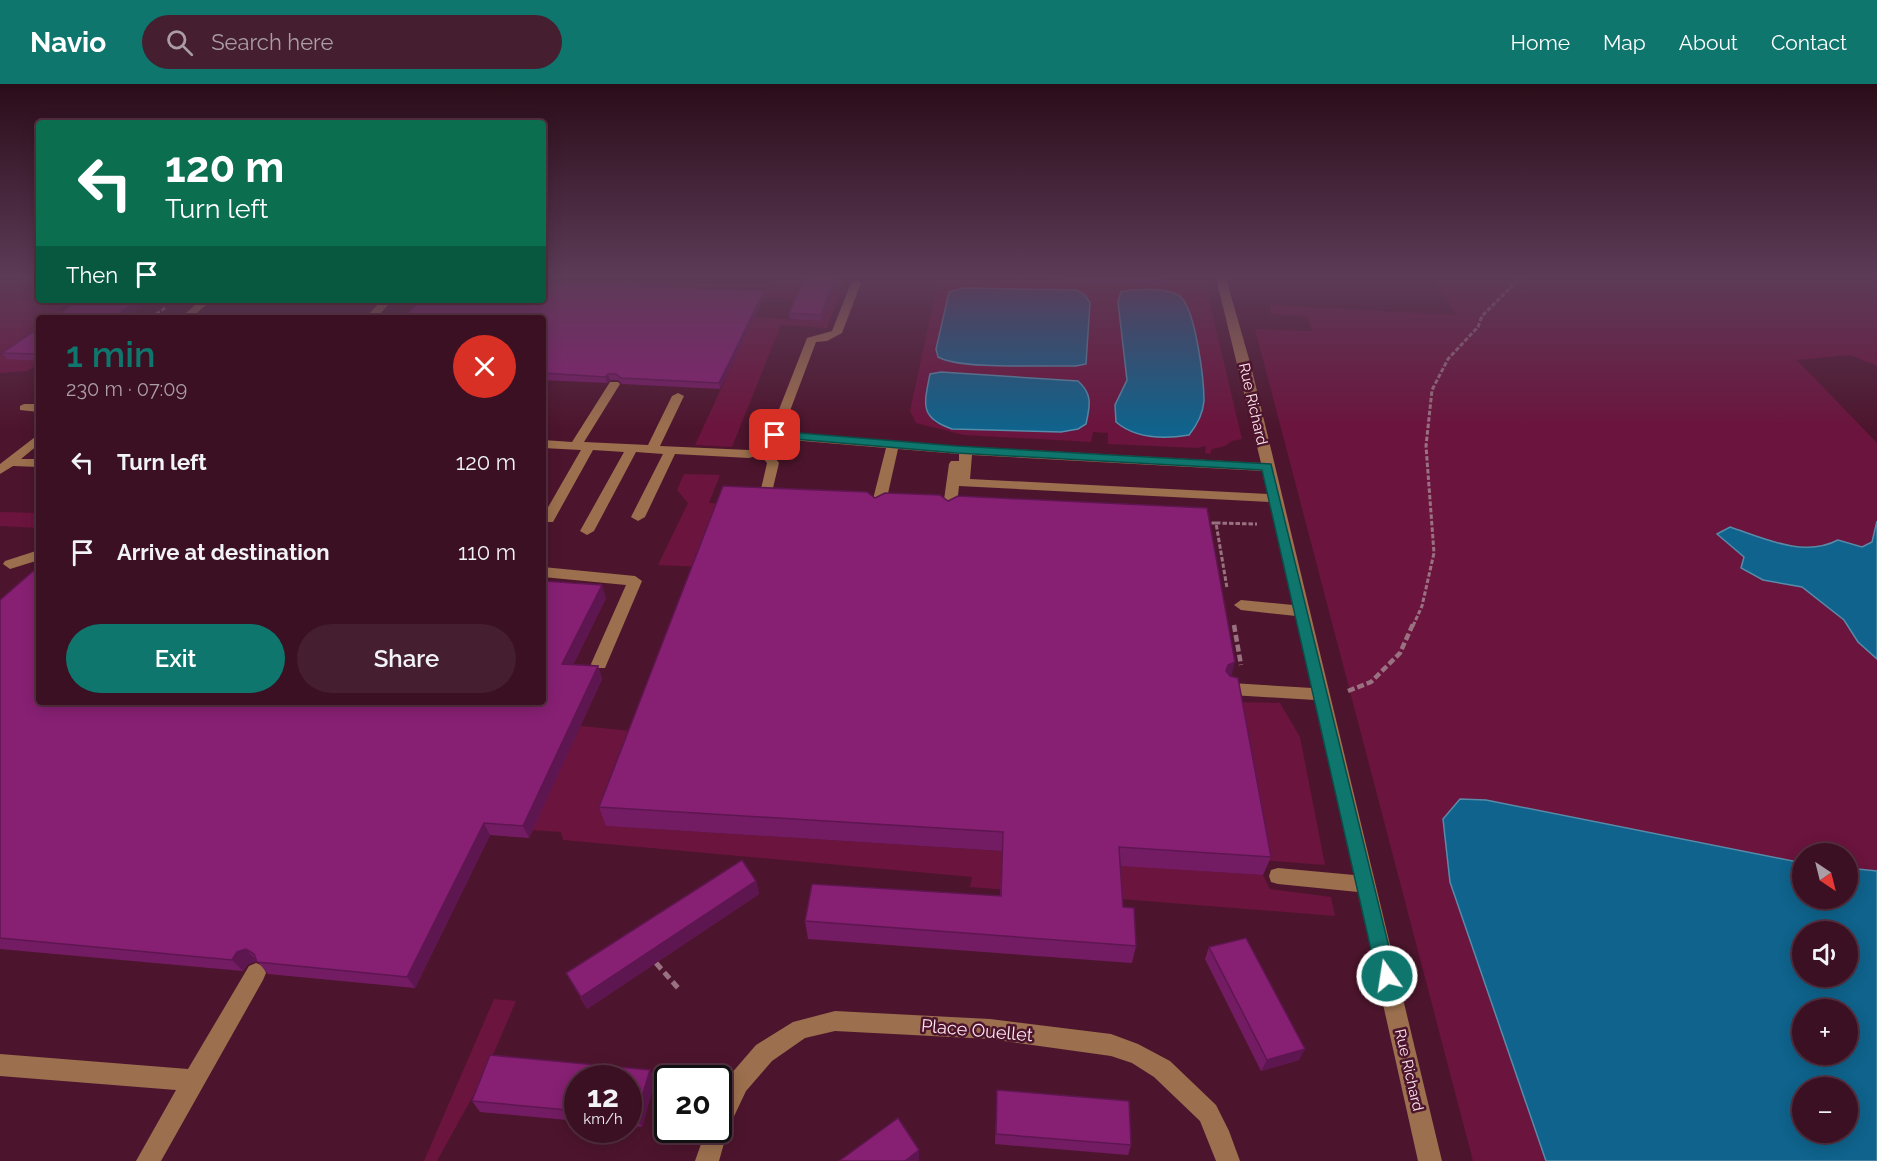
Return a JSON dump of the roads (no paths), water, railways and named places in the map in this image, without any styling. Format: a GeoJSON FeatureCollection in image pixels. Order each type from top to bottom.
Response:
{"type":"FeatureCollection","features":[{"type":"Feature","properties":{"kind":"street"},"geometry":{"type":"LineString","coordinates":[[763,452],[770,446],[775,435],[812,338],[823,339],[837,333],[839,328]]}},
{"type":"Feature","properties":{"kind":"street","name":"Rue Richard"},"geometry":{"type":"LineString","coordinates":[[1233,328],[1430,1161]]}},
{"type":"Feature","properties":{"kind":"street"},"geometry":{"type":"LineString","coordinates":[[548,519],[614,384]]}},
{"type":"Feature","properties":{"kind":"street"},"geometry":{"type":"LineString","coordinates":[[652,450],[678,396]]}},
{"type":"Feature","properties":{"kind":"street"},"geometry":{"type":"LineString","coordinates":[[24,408],[36,408]]}},
{"type":"Feature","properties":{"kind":"street"},"geometry":{"type":"LineString","coordinates":[[775,435],[962,450],[1267,467]]}},
{"type":"Feature","properties":{"kind":"street"},"geometry":{"type":"LineString","coordinates":[[5,466],[36,440]]}},
{"type":"Feature","properties":{"kind":"street"},"geometry":{"type":"LineString","coordinates":[[877,511],[893,444]]}},
{"type":"Feature","properties":{"kind":"street"},"geometry":{"type":"LineString","coordinates":[[546,447],[583,446],[749,454],[763,452],[772,456],[774,461],[767,489]]}},
{"type":"Feature","properties":{"kind":"street"},"geometry":{"type":"LineString","coordinates":[[587,531],[632,449]]}},
{"type":"Feature","properties":{"kind":"street"},"geometry":{"type":"LineString","coordinates":[[962,450],[963,483],[1274,498]]}},
{"type":"Feature","properties":{"kind":"street"},"geometry":{"type":"LineString","coordinates":[[949,514],[962,450]]}},
{"type":"Feature","properties":{"kind":"street"},"geometry":{"type":"LineString","coordinates":[[638,517],[670,451]]}},
{"type":"Feature","properties":{"kind":"street"},"geometry":{"type":"LineString","coordinates":[[5,466],[36,464]]}},
{"type":"Feature","properties":{"kind":"street"},"geometry":{"type":"LineString","coordinates":[[3,567],[36,556]]}},
{"type":"Feature","properties":{"kind":"street"},"geometry":{"type":"LineString","coordinates":[[546,572],[635,581],[599,664]]}},
{"type":"Feature","properties":{"kind":"street"},"geometry":{"type":"LineString","coordinates":[[1241,605],[1301,611]]}},
{"type":"Feature","properties":{"kind":"street"},"geometry":{"type":"LineString","coordinates":[[1231,689],[1321,698]]}},
{"type":"Feature","properties":{"kind":"street"},"geometry":{"type":"LineString","coordinates":[[1278,876],[1365,884]]}},
{"type":"Feature","properties":{"kind":"street"},"geometry":{"type":"LineString","coordinates":[[148,1161],[256,973]]}},
{"type":"Feature","properties":{"kind":"street","name":"Place Ouellet"},"geometry":{"type":"LineString","coordinates":[[732,1096],[738,1083],[764,1053],[800,1029],[836,1021],[990,1029],[1111,1045],[1138,1055],[1162,1069],[1208,1113],[1221,1139],[1228,1161]]}},
{"type":"Feature","properties":{"kind":"street"},"geometry":{"type":"LineString","coordinates":[[0,1065],[194,1080]]}},
{"type":"Feature","properties":{"kind":"street"},"geometry":{"type":"LineString","coordinates":[[707,1161],[713,1143]]}},
{"type":"Feature","properties":{"kind":"water"},"geometry":{"type":"Polygon","coordinates":[[[941,328],[1088,328],[1086,364],[1076,366],[965,364],[938,357],[936,349],[941,328]]]}},
{"type":"Feature","properties":{"kind":"water"},"geometry":{"type":"Polygon","coordinates":[[[1121,328],[1194,328],[1203,378],[1204,401],[1199,419],[1189,435],[1170,437],[1142,435],[1116,422],[1115,405],[1127,380],[1121,328]]]}},
{"type":"Feature","properties":{"kind":"water"},"geometry":{"type":"Polygon","coordinates":[[[941,372],[1078,381],[1086,391],[1089,401],[1086,424],[1078,429],[1061,432],[952,429],[934,420],[926,409],[930,374],[941,372]]]}},
{"type":"Feature","properties":{"kind":"water"},"geometry":{"type":"Polygon","coordinates":[[[1877,521],[1877,659],[1858,642],[1844,620],[1802,587],[1763,580],[1741,568],[1744,557],[1717,534],[1730,527],[1770,541],[1798,547],[1825,545],[1838,540],[1862,547],[1872,542],[1877,521]]]}},
{"type":"Feature","properties":{"kind":"water"},"geometry":{"type":"Polygon","coordinates":[[[1460,799],[1486,800],[1792,861],[1792,909],[1858,909],[1858,869],[1877,871],[1877,1161],[1546,1161],[1450,882],[1443,819],[1460,799]]]}}]}
